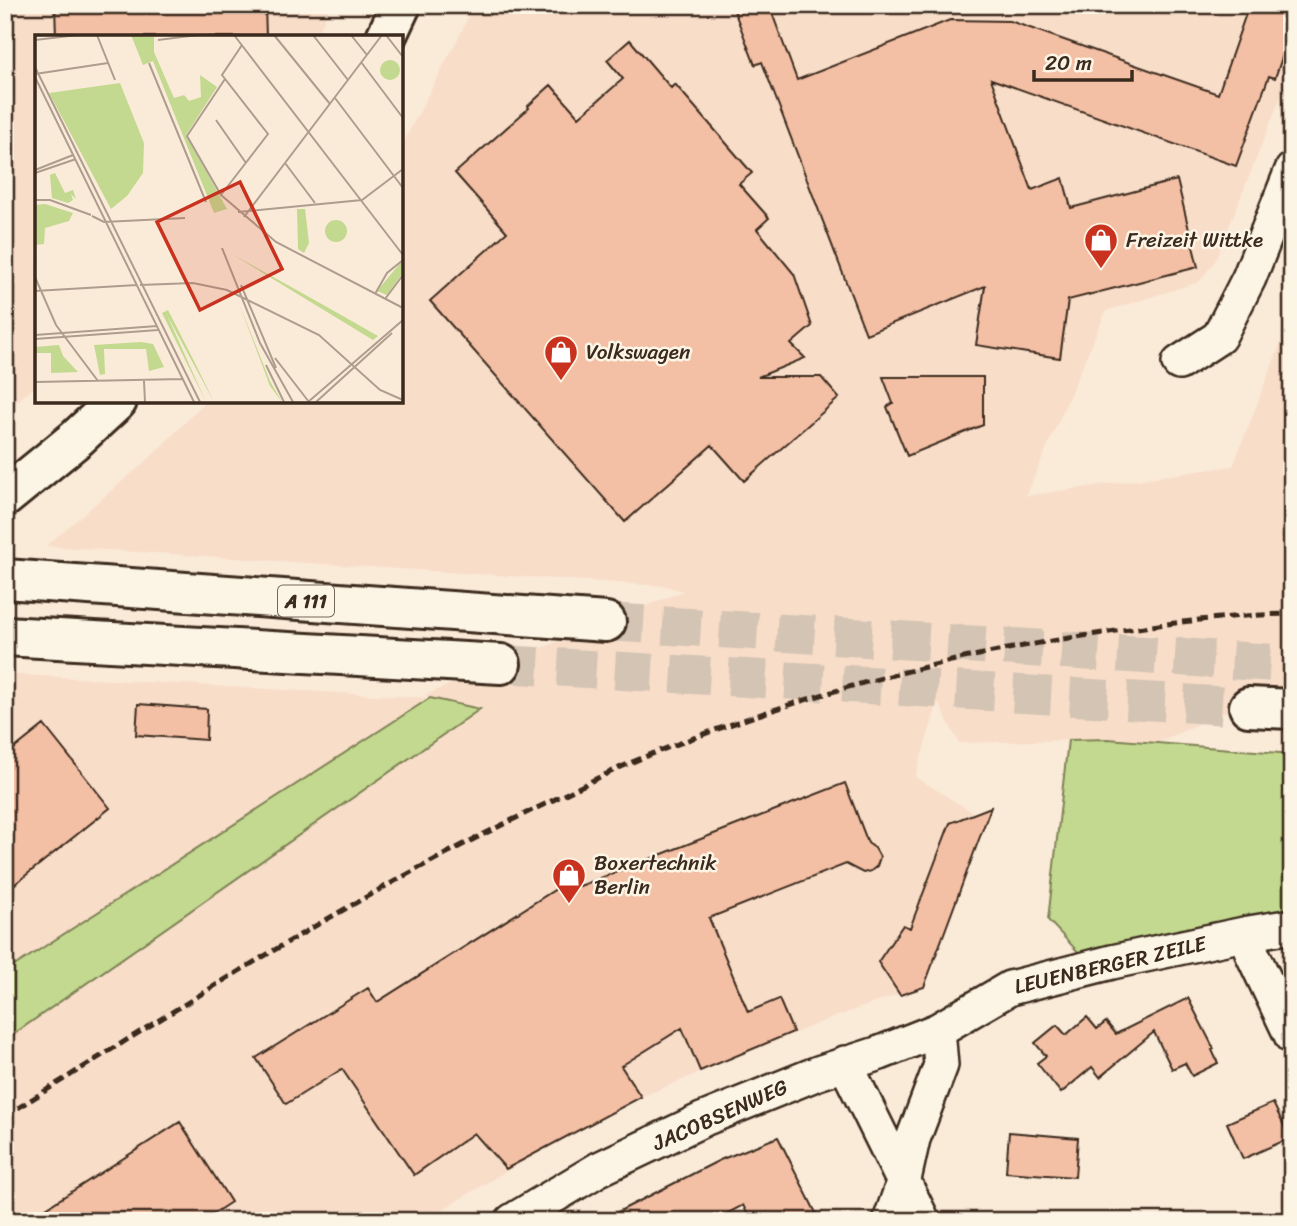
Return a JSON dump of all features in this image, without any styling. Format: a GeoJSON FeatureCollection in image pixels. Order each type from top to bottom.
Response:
{"type":"FeatureCollection","features":[{"type":"Feature","properties":{"kind":"main road"},"geometry":{"type":"LineString","coordinates":[[387,35],[401,5]]}},
{"type":"Feature","properties":{"kind":"main road"},"geometry":{"type":"LineString","coordinates":[[5,497],[76,439],[116,402]]}},
{"type":"Feature","properties":{"kind":"main road","name":"A 111"},"geometry":{"type":"LineString","coordinates":[[5,579],[606,622]]}},
{"type":"Feature","properties":{"kind":"main road"},"geometry":{"type":"LineString","coordinates":[[5,636],[502,664]]}},
{"type":"Feature","properties":{"kind":"main road"},"geometry":{"type":"LineString","coordinates":[[1249,707],[1292,709]]}},
{"type":"Feature","properties":{"kind":"street"},"geometry":{"type":"LineString","coordinates":[[1179,363],[1219,337],[1249,278],[1292,170]]}},
{"type":"Feature","properties":{"kind":"street","name":"LEUENBERGER ZEILE"},"geometry":{"type":"LineString","coordinates":[[938,1030],[1010,988],[1112,962],[1292,926]]}},
{"type":"Feature","properties":{"kind":"street"},"geometry":{"type":"LineString","coordinates":[[1249,933],[1252,953],[1292,1037]]}},
{"type":"Feature","properties":{"kind":"street"},"geometry":{"type":"LineString","coordinates":[[890,1221],[903,1184],[913,1139],[941,1065],[938,1030]]}},
{"type":"Feature","properties":{"kind":"street","name":"JACOBSENWEG"},"geometry":{"type":"LineString","coordinates":[[512,1221],[599,1169],[704,1119],[845,1063],[880,1053],[938,1030]]}},
{"type":"Feature","properties":{"kind":"street"},"geometry":{"type":"LineString","coordinates":[[845,1063],[923,1221]]}},
{"type":"Feature","properties":{"kind":"shaded area"},"geometry":{"type":"Polygon","coordinates":[[[5,5],[331,5],[317,35],[35,35],[35,387],[5,411],[5,5]]]}},
{"type":"Feature","properties":{"kind":"shaded area"},"geometry":{"type":"Polygon","coordinates":[[[473,5],[1292,5],[1292,69],[1215,261],[1199,282],[1106,311],[1026,496],[1233,466],[1284,335],[1292,336],[1292,681],[1159,742],[1068,740],[959,743],[938,702],[915,777],[987,821],[919,987],[826,1020],[641,1097],[423,1221],[5,1221],[5,674],[429,698],[425,695],[683,591],[665,586],[46,546],[151,457],[205,402],[402,402],[402,145],[473,5]]]}},
{"type":"Feature","properties":{"kind":"green space"},"geometry":{"type":"Polygon","coordinates":[[[430,698],[480,709],[5,1040],[5,972],[430,698]]]}},
{"type":"Feature","properties":{"kind":"green space"},"geometry":{"type":"Polygon","coordinates":[[[1108,739],[1292,754],[1292,909],[1079,953],[1048,920],[1068,740],[1108,739]]]}},
{"type":"Feature","properties":{"kind":"building"},"geometry":{"type":"Polygon","coordinates":[[[55,5],[265,5],[266,35],[56,35],[55,5]]]}},
{"type":"Feature","properties":{"kind":"building"},"geometry":{"type":"Polygon","coordinates":[[[732,5],[769,5],[797,80],[950,20],[1010,21],[1218,94],[1249,5],[1292,5],[1292,28],[1275,78],[1269,76],[1236,166],[991,79],[1032,190],[1063,178],[1071,208],[1177,180],[1198,267],[1068,300],[1060,358],[976,345],[985,286],[866,334],[762,62],[755,65],[732,5]]]}},
{"type":"Feature","properties":{"kind":"building"},"geometry":{"type":"Polygon","coordinates":[[[630,40],[671,88],[675,84],[752,173],[739,184],[769,218],[757,229],[794,274],[812,326],[791,344],[805,358],[758,377],[821,377],[839,398],[744,481],[712,445],[625,522],[430,301],[507,232],[455,173],[551,85],[579,117],[623,79],[607,60],[630,40]]]}},
{"type":"Feature","properties":{"kind":"building"},"geometry":{"type":"Polygon","coordinates":[[[883,377],[983,377],[983,425],[907,456],[887,407],[893,403],[883,377]]]}},
{"type":"Feature","properties":{"kind":"building"},"geometry":{"type":"Polygon","coordinates":[[[138,704],[207,709],[206,740],[136,735],[138,704]]]}},
{"type":"Feature","properties":{"kind":"building"},"geometry":{"type":"Polygon","coordinates":[[[44,725],[110,808],[5,892],[5,756],[44,725]]]}},
{"type":"Feature","properties":{"kind":"building"},"geometry":{"type":"Polygon","coordinates":[[[845,783],[868,843],[880,857],[877,866],[863,873],[846,864],[709,918],[748,1012],[779,999],[793,1032],[700,1071],[682,1028],[621,1066],[641,1097],[506,1169],[474,1133],[414,1175],[342,1069],[286,1104],[256,1058],[368,988],[377,1002],[575,877],[580,886],[845,783]]]}},
{"type":"Feature","properties":{"kind":"building"},"geometry":{"type":"Polygon","coordinates":[[[991,807],[924,987],[900,995],[878,962],[903,925],[910,928],[950,823],[991,807]]]}},
{"type":"Feature","properties":{"kind":"building"},"geometry":{"type":"Polygon","coordinates":[[[1188,998],[1214,1049],[1212,1050],[1218,1063],[1192,1076],[1185,1063],[1172,1069],[1154,1032],[1100,1077],[1092,1067],[1061,1093],[1037,1063],[1046,1056],[1035,1043],[1057,1025],[1066,1035],[1087,1017],[1097,1029],[1106,1022],[1116,1034],[1188,998]]]}},
{"type":"Feature","properties":{"kind":"building"},"geometry":{"type":"Polygon","coordinates":[[[1273,1103],[1290,1138],[1243,1159],[1227,1123],[1273,1103]]]}},
{"type":"Feature","properties":{"kind":"building"},"geometry":{"type":"Polygon","coordinates":[[[180,1122],[231,1202],[202,1221],[26,1221],[180,1122]]]}},
{"type":"Feature","properties":{"kind":"building"},"geometry":{"type":"Polygon","coordinates":[[[1009,1132],[1078,1138],[1075,1177],[1006,1172],[1009,1132]]]}},
{"type":"Feature","properties":{"kind":"building"},"geometry":{"type":"Polygon","coordinates":[[[778,1137],[820,1221],[751,1221],[743,1205],[713,1221],[600,1221],[720,1160],[778,1137]]]}},
{"type":"Feature","properties":{"kind":"tunnel"},"geometry":{"type":"LineString","coordinates":[[606,622],[1292,664]]}},
{"type":"Feature","properties":{"kind":"tunnel"},"geometry":{"type":"LineString","coordinates":[[501,664],[1249,707]]}},
{"type":"Feature","properties":{"kind":"railway"},"geometry":{"type":"LineString","coordinates":[[5,1116],[335,914],[471,840],[642,758],[806,700],[862,683],[975,656],[1165,624],[1292,614]]}},
{"type":"Feature","properties":{"kind":"place","name":"Freizeit Wittke"},"geometry":{"type":"Point","coordinates":[1101,270]}},
{"type":"Feature","properties":{"kind":"place","name":"Volkswagen"},"geometry":{"type":"Point","coordinates":[561,382]}},
{"type":"Feature","properties":{"kind":"place","name":"Boxertechnik Berlin"},"geometry":{"type":"Point","coordinates":[569,905]}}]}
